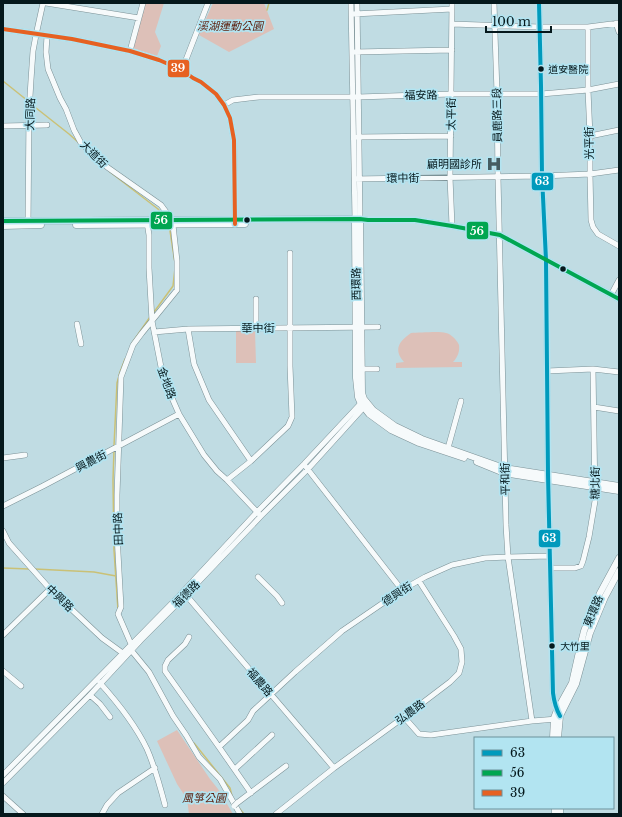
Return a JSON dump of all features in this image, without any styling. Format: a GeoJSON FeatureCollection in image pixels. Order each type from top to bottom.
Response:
{"type":"FeatureCollection","features":[{"type":"Feature","properties":{"kind":"main road"},"geometry":{"type":"LineString","coordinates":[[3,222],[148,223],[357,221]]}},
{"type":"Feature","properties":{"kind":"main road","name":"西環路"},"geometry":{"type":"LineString","coordinates":[[357,221],[359,327],[357,389],[358,397],[364,404]]}},
{"type":"Feature","properties":{"kind":"main road"},"geometry":{"type":"LineString","coordinates":[[3,226],[28,223]]}},
{"type":"Feature","properties":{"kind":"main road","name":"西環路"},"geometry":{"type":"LineString","coordinates":[[359,327],[362,393],[364,404]]}},
{"type":"Feature","properties":{"kind":"main road"},"geometry":{"type":"LineString","coordinates":[[364,404],[369,414],[391,430],[419,443],[504,470],[619,491]]}},
{"type":"Feature","properties":{"kind":"main road"},"geometry":{"type":"LineString","coordinates":[[364,404],[395,426],[422,439],[504,470]]}},
{"type":"Feature","properties":{"kind":"main road"},"geometry":{"type":"LineString","coordinates":[[595,486],[619,486]]}},
{"type":"Feature","properties":{"kind":"main road","name":"東環路"},"geometry":{"type":"LineString","coordinates":[[558,718],[557,710],[572,683],[580,643],[592,610],[619,558]]}},
{"type":"Feature","properties":{"kind":"main road","name":"東環路"},"geometry":{"type":"LineString","coordinates":[[558,718],[576,684],[596,615],[619,571]]}},
{"type":"Feature","properties":{"kind":"main road"},"geometry":{"type":"LineString","coordinates":[[553,737],[558,718]]}},
{"type":"Feature","properties":{"kind":"main road"},"geometry":{"type":"LineString","coordinates":[[558,718],[558,737]]}},
{"type":"Feature","properties":{"kind":"street"},"geometry":{"type":"LineString","coordinates":[[45,3],[139,18]]}},
{"type":"Feature","properties":{"kind":"street","name":"大同路"},"geometry":{"type":"LineString","coordinates":[[28,223],[29,126],[33,51],[36,34],[45,3]]}},
{"type":"Feature","properties":{"kind":"street"},"geometry":{"type":"LineString","coordinates":[[130,51],[143,3]]}},
{"type":"Feature","properties":{"kind":"street"},"geometry":{"type":"LineString","coordinates":[[182,70],[208,3]]}},
{"type":"Feature","properties":{"kind":"street","name":"西環路"},"geometry":{"type":"LineString","coordinates":[[352,3],[354,14],[356,97],[357,221]]}},
{"type":"Feature","properties":{"kind":"street","name":"西環路"},"geometry":{"type":"LineString","coordinates":[[354,14],[356,3]]}},
{"type":"Feature","properties":{"kind":"street","name":"太平街"},"geometry":{"type":"LineString","coordinates":[[452,3],[450,178],[452,226]]}},
{"type":"Feature","properties":{"kind":"street","name":"員鹿路三段"},"geometry":{"type":"LineString","coordinates":[[494,3],[500,235]]}},
{"type":"Feature","properties":{"kind":"street"},"geometry":{"type":"LineString","coordinates":[[539,3],[542,176],[546,260],[548,478],[553,693],[557,710]]}},
{"type":"Feature","properties":{"kind":"street"},"geometry":{"type":"LineString","coordinates":[[354,14],[452,9]]}},
{"type":"Feature","properties":{"kind":"street"},"geometry":{"type":"LineString","coordinates":[[452,24],[588,27],[617,23],[619,32]]}},
{"type":"Feature","properties":{"kind":"street","name":"光平街"},"geometry":{"type":"LineString","coordinates":[[588,27],[591,220],[593,227],[598,234],[619,246]]}},
{"type":"Feature","properties":{"kind":"street"},"geometry":{"type":"LineString","coordinates":[[3,29],[72,39],[130,51],[159,60],[182,70],[216,94],[224,104],[230,118],[234,140],[235,222]]}},
{"type":"Feature","properties":{"kind":"street","name":"大道街"},"geometry":{"type":"LineString","coordinates":[[47,36],[46,52],[48,69],[81,143],[107,167],[161,205],[168,222]]}},
{"type":"Feature","properties":{"kind":"street"},"geometry":{"type":"LineString","coordinates":[[354,52],[452,50]]}},
{"type":"Feature","properties":{"kind":"street","name":"福安路"},"geometry":{"type":"LineString","coordinates":[[224,104],[233,100],[259,97],[541,94],[588,90],[619,84]]}},
{"type":"Feature","properties":{"kind":"street"},"geometry":{"type":"LineString","coordinates":[[3,126],[47,125]]}},
{"type":"Feature","properties":{"kind":"street"},"geometry":{"type":"LineString","coordinates":[[590,136],[619,130]]}},
{"type":"Feature","properties":{"kind":"street"},"geometry":{"type":"LineString","coordinates":[[356,137],[451,136]]}},
{"type":"Feature","properties":{"kind":"street","name":"環中街"},"geometry":{"type":"LineString","coordinates":[[357,179],[542,176],[590,174],[619,170]]}},
{"type":"Feature","properties":{"kind":"street"},"geometry":{"type":"LineString","coordinates":[[357,221],[415,220],[500,235],[619,299]]}},
{"type":"Feature","properties":{"kind":"street","name":"田中路"},"geometry":{"type":"LineString","coordinates":[[168,222],[177,261],[177,290],[133,345],[121,377],[117,495],[117,535],[121,607],[118,614],[131,647],[149,672],[173,716],[199,758],[220,779],[240,814]]}},
{"type":"Feature","properties":{"kind":"street","name":"金地路"},"geometry":{"type":"LineString","coordinates":[[148,223],[152,321],[163,375],[179,414],[204,456],[259,514]]}},
{"type":"Feature","properties":{"kind":"street","name":"平和街"},"geometry":{"type":"LineString","coordinates":[[500,235],[504,470],[508,557],[532,721]]}},
{"type":"Feature","properties":{"kind":"street"},"geometry":{"type":"LineString","coordinates":[[228,480],[251,461],[288,426],[291,421],[290,253]]}},
{"type":"Feature","properties":{"kind":"street"},"geometry":{"type":"LineString","coordinates":[[611,295],[619,280]]}},
{"type":"Feature","properties":{"kind":"street"},"geometry":{"type":"LineString","coordinates":[[256,299],[256,328]]}},
{"type":"Feature","properties":{"kind":"street"},"geometry":{"type":"LineString","coordinates":[[77,324],[81,344]]}},
{"type":"Feature","properties":{"kind":"street","name":"華中街"},"geometry":{"type":"LineString","coordinates":[[154,332],[188,329],[378,327]]}},
{"type":"Feature","properties":{"kind":"street"},"geometry":{"type":"LineString","coordinates":[[188,329],[194,364],[209,400],[251,461]]}},
{"type":"Feature","properties":{"kind":"street"},"geometry":{"type":"LineString","coordinates":[[362,369],[377,369]]}},
{"type":"Feature","properties":{"kind":"street"},"geometry":{"type":"LineString","coordinates":[[547,371],[593,369],[619,372]]}},
{"type":"Feature","properties":{"kind":"street","name":"糖北街"},"geometry":{"type":"LineString","coordinates":[[550,568],[575,568],[581,566],[589,537],[595,501],[593,369]]}},
{"type":"Feature","properties":{"kind":"street"},"geometry":{"type":"LineString","coordinates":[[448,448],[461,401]]}},
{"type":"Feature","properties":{"kind":"street","name":"福德路"},"geometry":{"type":"LineString","coordinates":[[3,775],[131,647],[184,590],[306,467],[364,404]]}},
{"type":"Feature","properties":{"kind":"street"},"geometry":{"type":"LineString","coordinates":[[594,407],[619,411]]}},
{"type":"Feature","properties":{"kind":"street","name":"興農街"},"geometry":{"type":"LineString","coordinates":[[3,506],[179,414]]}},
{"type":"Feature","properties":{"kind":"street"},"geometry":{"type":"LineString","coordinates":[[3,458],[25,455]]}},
{"type":"Feature","properties":{"kind":"street"},"geometry":{"type":"LineString","coordinates":[[306,467],[402,590]]}},
{"type":"Feature","properties":{"kind":"street","name":"福德路"},"geometry":{"type":"LineString","coordinates":[[131,647],[186,595],[259,514]]}},
{"type":"Feature","properties":{"kind":"street","name":"中興路"},"geometry":{"type":"LineString","coordinates":[[3,531],[9,544],[50,589],[102,638],[124,654]]}},
{"type":"Feature","properties":{"kind":"street","name":"德興街"},"geometry":{"type":"LineString","coordinates":[[219,746],[248,720],[253,711],[342,631],[402,590],[452,565],[485,558],[550,556]]}},
{"type":"Feature","properties":{"kind":"street"},"geometry":{"type":"LineString","coordinates":[[258,577],[282,603]]}},
{"type":"Feature","properties":{"kind":"street","name":"弘農路"},"geometry":{"type":"LineString","coordinates":[[276,814],[334,768],[450,682],[459,673],[462,662],[460,649],[454,636],[418,581]]}},
{"type":"Feature","properties":{"kind":"street"},"geometry":{"type":"LineString","coordinates":[[3,635],[50,589]]}},
{"type":"Feature","properties":{"kind":"street","name":"福農路"},"geometry":{"type":"LineString","coordinates":[[186,595],[334,768]]}},
{"type":"Feature","properties":{"kind":"street"},"geometry":{"type":"LineString","coordinates":[[189,637],[168,660],[165,666],[165,671],[219,746],[250,793]]}},
{"type":"Feature","properties":{"kind":"street","name":"福德路"},"geometry":{"type":"LineString","coordinates":[[3,783],[90,694],[124,654]]}},
{"type":"Feature","properties":{"kind":"street"},"geometry":{"type":"LineString","coordinates":[[3,671],[21,686]]}},
{"type":"Feature","properties":{"kind":"street"},"geometry":{"type":"LineString","coordinates":[[100,683],[123,710],[147,748],[155,768],[165,805]]}},
{"type":"Feature","properties":{"kind":"street"},"geometry":{"type":"LineString","coordinates":[[90,694],[110,717]]}},
{"type":"Feature","properties":{"kind":"street"},"geometry":{"type":"LineString","coordinates":[[404,717],[419,734],[431,735],[558,718]]}},
{"type":"Feature","properties":{"kind":"street"},"geometry":{"type":"LineString","coordinates":[[235,769],[272,734]]}},
{"type":"Feature","properties":{"kind":"street"},"geometry":{"type":"LineString","coordinates":[[236,805],[286,766]]}},
{"type":"Feature","properties":{"kind":"street"},"geometry":{"type":"LineString","coordinates":[[102,814],[107,805],[118,793],[155,768]]}},
{"type":"Feature","properties":{"kind":"street"},"geometry":{"type":"LineString","coordinates":[[3,796],[23,814]]}},
{"type":"Feature","properties":{"kind":"green space"},"geometry":{"type":"Polygon","coordinates":[[[145,3],[164,3],[155,32],[161,46],[157,56],[133,48],[145,3]]]}},
{"type":"Feature","properties":{"kind":"green space","name":"溪湖運動公園"},"geometry":{"type":"Polygon","coordinates":[[[213,3],[264,3],[274,29],[229,52],[199,35],[213,3]]]}},
{"type":"Feature","properties":{"kind":"green space"},"geometry":{"type":"Polygon","coordinates":[[[236,331],[255,331],[256,363],[236,363],[236,331]]]}},
{"type":"Feature","properties":{"kind":"green space"},"geometry":{"type":"Polygon","coordinates":[[[439,332],[450,335],[459,345],[458,355],[453,362],[462,362],[462,367],[396,368],[396,363],[404,362],[399,354],[399,346],[403,339],[411,333],[439,332]]]}},
{"type":"Feature","properties":{"kind":"green space","name":"風箏公園"},"geometry":{"type":"Polygon","coordinates":[[[177,730],[218,789],[233,814],[189,814],[187,799],[177,784],[157,741],[177,730]]]}},
{"type":"Feature","properties":{"kind":"waterway"},"geometry":{"type":"LineString","coordinates":[[267,10],[269,3]]}},
{"type":"Feature","properties":{"kind":"waterway"},"geometry":{"type":"LineString","coordinates":[[3,81],[28,101]]}},
{"type":"Feature","properties":{"kind":"waterway"},"geometry":{"type":"LineString","coordinates":[[31,104],[79,143]]}},
{"type":"Feature","properties":{"kind":"waterway"},"geometry":{"type":"LineString","coordinates":[[110,172],[158,209],[165,218]]}},
{"type":"Feature","properties":{"kind":"waterway"},"geometry":{"type":"LineString","coordinates":[[169,227],[175,263]]}},
{"type":"Feature","properties":{"kind":"waterway"},"geometry":{"type":"LineString","coordinates":[[154,312],[173,286],[175,268]]}},
{"type":"Feature","properties":{"kind":"waterway"},"geometry":{"type":"LineString","coordinates":[[132,343],[150,317]]}},
{"type":"Feature","properties":{"kind":"waterway"},"geometry":{"type":"LineString","coordinates":[[114,446],[117,383],[125,359]]}},
{"type":"Feature","properties":{"kind":"waterway"},"geometry":{"type":"LineString","coordinates":[[114,450],[114,550],[118,610]]}},
{"type":"Feature","properties":{"kind":"waterway"},"geometry":{"type":"LineString","coordinates":[[3,568],[29,569]]}},
{"type":"Feature","properties":{"kind":"waterway"},"geometry":{"type":"LineString","coordinates":[[35,569],[94,572],[116,576]]}},
{"type":"Feature","properties":{"kind":"waterway"},"geometry":{"type":"LineString","coordinates":[[194,743],[230,788],[232,796]]}},
{"type":"Feature","properties":{"kind":"waterway"},"geometry":{"type":"LineString","coordinates":[[240,809],[244,814]]}},
{"type":"Feature","properties":{"kind":"transit line","name":"63"},"geometry":{"type":"LineString","coordinates":[[539,3],[542,176],[546,260],[548,475],[553,693],[555,705],[560,716]]}},
{"type":"Feature","properties":{"kind":"transit line","name":"39"},"geometry":{"type":"LineString","coordinates":[[3,29],[72,39],[130,51],[159,60],[182,70],[216,94],[224,105],[230,118],[234,140],[235,224]]}},
{"type":"Feature","properties":{"kind":"transit line","name":"56"},"geometry":{"type":"LineString","coordinates":[[3,221],[415,220],[500,235],[619,299]]}},
{"type":"Feature","properties":{"kind":"place","name":"道安醫院"},"geometry":{"type":"Point","coordinates":[541,69]}},
{"type":"Feature","properties":{"kind":"place","name":"顧明國診所"},"geometry":{"type":"Point","coordinates":[494,164]}},
{"type":"Feature","properties":{"kind":"place","name":"大竹里"},"geometry":{"type":"Point","coordinates":[552,646]}}]}
